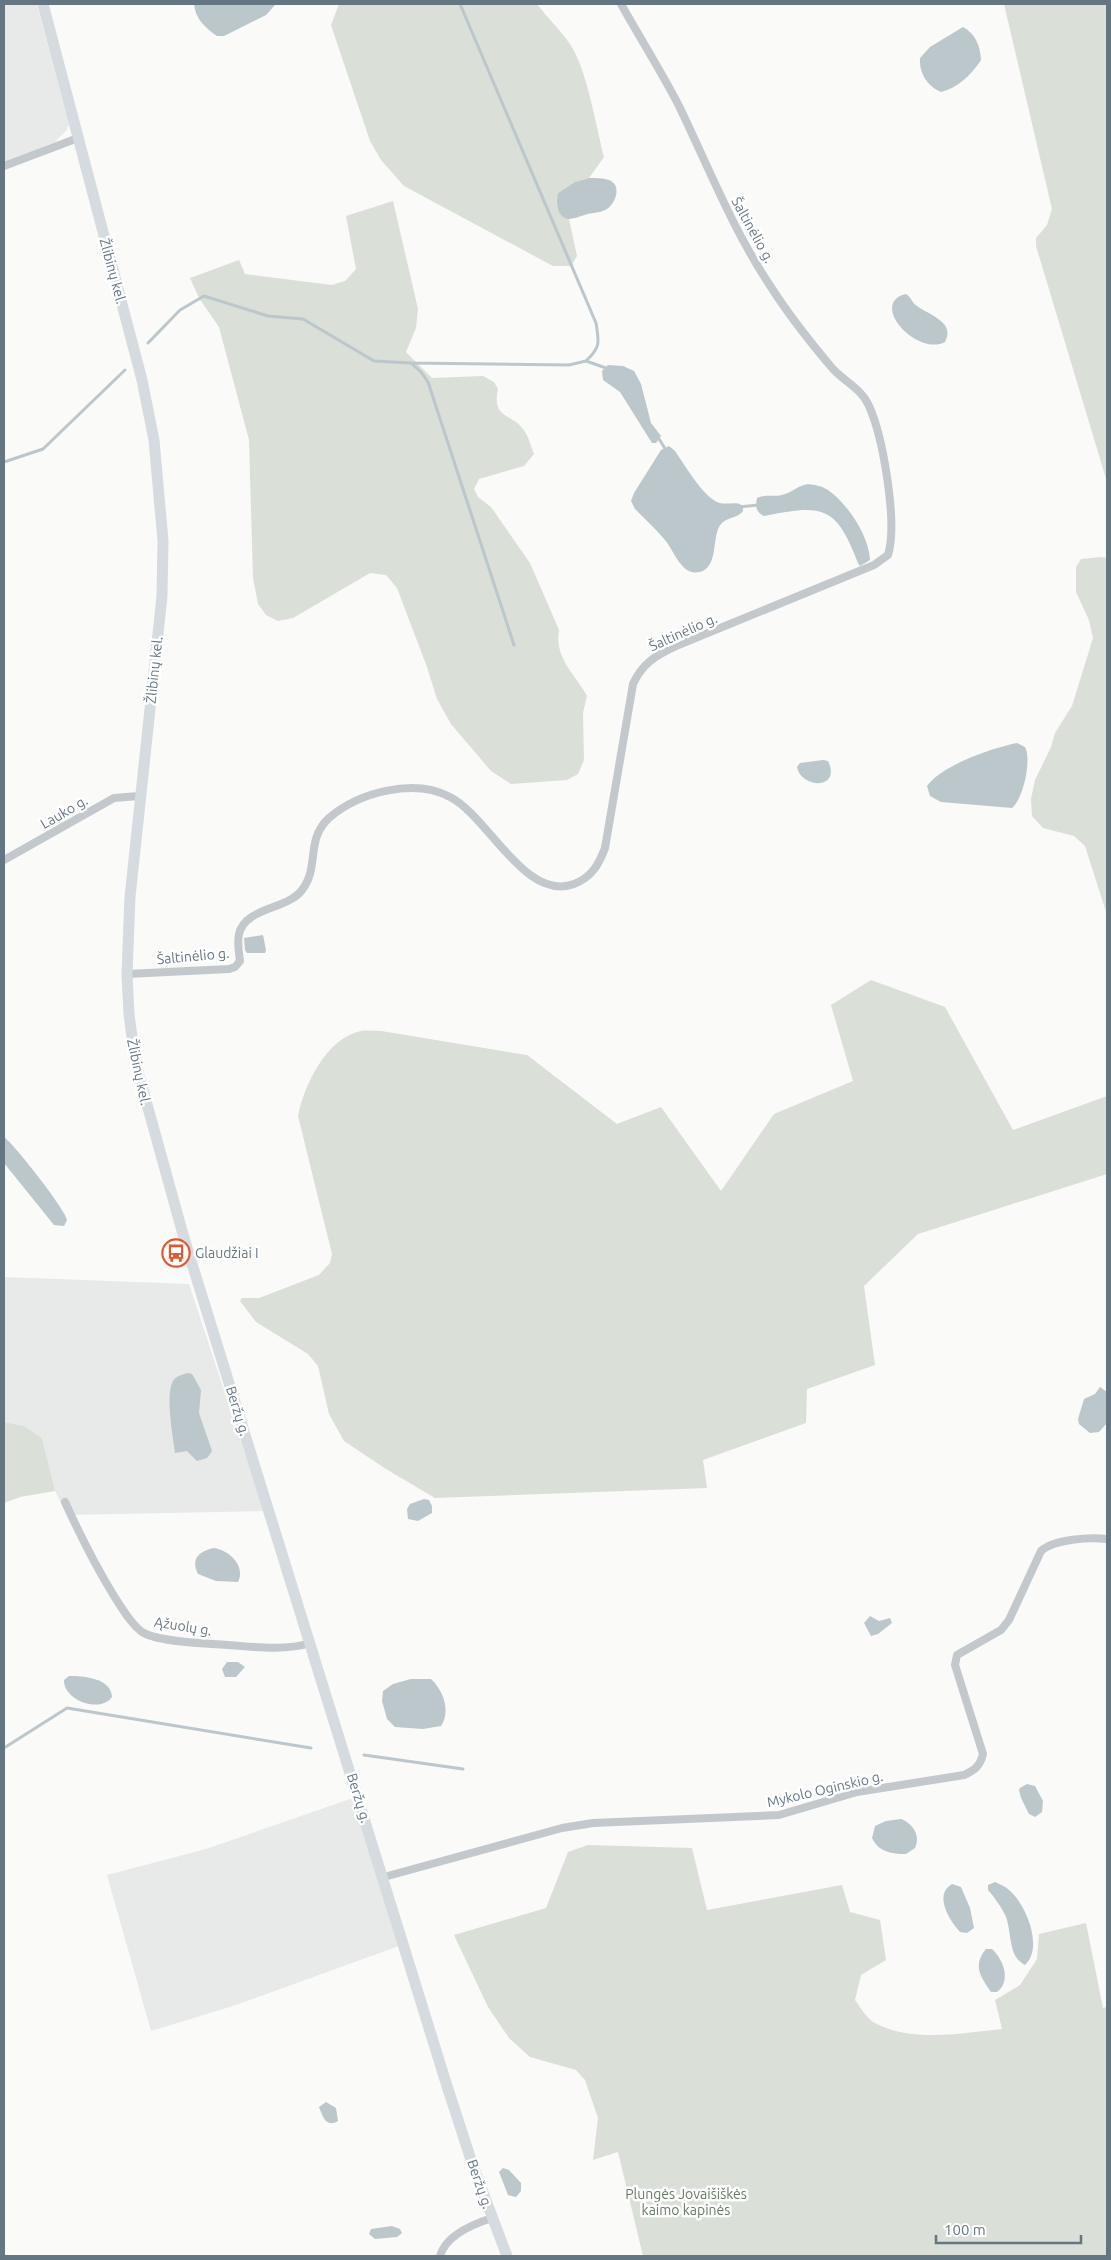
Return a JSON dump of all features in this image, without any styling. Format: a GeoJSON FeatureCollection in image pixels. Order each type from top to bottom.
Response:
{"type":"FeatureCollection","features":[{"type":"Feature","properties":{"kind":"main road","name":"Žlibinų kel."},"geometry":{"type":"LineString","coordinates":[[43,4],[142,380],[154,440],[160,496],[162,596],[139,796],[130,897],[127,974],[132,1038],[141,1086],[184,1238],[215,1338]]}},
{"type":"Feature","properties":{"kind":"main road","name":"Beržų g."},"geometry":{"type":"LineString","coordinates":[[215,1338],[384,1877],[447,2086],[507,2256]]}},
{"type":"Feature","properties":{"kind":"street","name":"Šaltinėlio g."},"geometry":{"type":"LineString","coordinates":[[127,974],[229,969],[235,967],[240,961],[238,934],[242,926],[258,914],[290,900],[300,893],[307,884],[311,874],[315,838],[328,820],[351,804],[396,790],[414,788],[432,790],[450,797],[464,806],[479,820],[529,874],[542,882],[556,886],[570,885],[582,881],[594,870],[605,848],[633,684],[638,672],[646,663],[676,646],[874,565],[888,555],[891,537],[887,486],[883,453],[870,406],[858,389],[842,378],[822,356],[781,302],[759,268],[720,198],[674,97],[621,4]]}},
{"type":"Feature","properties":{"kind":"street"},"geometry":{"type":"LineString","coordinates":[[4,166],[78,138]]}},
{"type":"Feature","properties":{"kind":"street","name":"Lauko g."},"geometry":{"type":"LineString","coordinates":[[4,860],[114,798],[139,796]]}},
{"type":"Feature","properties":{"kind":"street","name":"Ąžuolų g."},"geometry":{"type":"LineString","coordinates":[[65,1502],[87,1551],[128,1617],[142,1632],[153,1636],[198,1644],[292,1647],[311,1643]]}},
{"type":"Feature","properties":{"kind":"street","name":"Mykolo Oginskio g."},"geometry":{"type":"LineString","coordinates":[[384,1877],[562,1828],[593,1823],[779,1815],[857,1792],[964,1776],[974,1771],[981,1763],[983,1754],[955,1665],[957,1655],[1001,1630],[1009,1620],[1041,1551],[1048,1545],[1094,1537],[1107,1539]]}},
{"type":"Feature","properties":{"kind":"street"},"geometry":{"type":"LineString","coordinates":[[440,2256],[447,2243],[455,2236],[467,2228],[492,2218]]}},
{"type":"Feature","properties":{"kind":"shaded area"},"geometry":{"type":"Polygon","coordinates":[[[4,4],[37,4],[69,124],[66,131],[55,142],[4,162],[4,4]]]}},
{"type":"Feature","properties":{"kind":"shaded area"},"geometry":{"type":"Polygon","coordinates":[[[194,4],[276,4],[266,15],[224,36],[217,36],[201,22],[196,14],[194,4]]]}},
{"type":"Feature","properties":{"kind":"shaded area"},"geometry":{"type":"Polygon","coordinates":[[[963,27],[971,33],[976,41],[980,50],[981,60],[964,80],[941,92],[928,83],[921,69],[920,58],[930,47],[963,27]]]}},
{"type":"Feature","properties":{"kind":"shaded area"},"geometry":{"type":"Polygon","coordinates":[[[589,178],[613,182],[616,194],[613,203],[603,211],[571,219],[565,218],[559,212],[558,193],[575,182],[589,178]]]}},
{"type":"Feature","properties":{"kind":"shaded area"},"geometry":{"type":"Polygon","coordinates":[[[906,294],[915,305],[944,324],[947,329],[945,342],[934,345],[922,342],[910,336],[901,327],[894,317],[892,307],[896,299],[906,294]]]}},
{"type":"Feature","properties":{"kind":"shaded area"},"geometry":{"type":"Polygon","coordinates":[[[608,365],[623,366],[634,371],[641,384],[651,423],[661,436],[656,443],[652,443],[620,392],[603,380],[602,371],[608,365]]]}},
{"type":"Feature","properties":{"kind":"shaded area"},"geometry":{"type":"Polygon","coordinates":[[[669,446],[675,451],[694,479],[712,499],[720,503],[738,503],[743,506],[741,513],[725,520],[720,525],[711,561],[704,570],[699,572],[687,570],[683,566],[665,540],[635,509],[631,501],[661,450],[669,446]]]}},
{"type":"Feature","properties":{"kind":"shaded area"},"geometry":{"type":"Polygon","coordinates":[[[808,484],[828,490],[843,503],[862,531],[870,560],[860,566],[842,530],[834,519],[825,513],[814,510],[800,510],[764,516],[756,507],[757,498],[782,495],[808,484]]]}},
{"type":"Feature","properties":{"kind":"shaded area"},"geometry":{"type":"Polygon","coordinates":[[[1017,743],[1025,747],[1027,770],[1020,796],[1012,808],[941,802],[930,796],[927,786],[934,778],[955,764],[981,753],[1017,743]]]}},
{"type":"Feature","properties":{"kind":"shaded area"},"geometry":{"type":"Polygon","coordinates":[[[828,761],[831,770],[830,777],[819,783],[806,779],[800,774],[797,767],[800,763],[828,761]]]}},
{"type":"Feature","properties":{"kind":"shaded area"},"geometry":{"type":"Polygon","coordinates":[[[263,935],[265,953],[247,953],[244,938],[263,935]]]}},
{"type":"Feature","properties":{"kind":"shaded area"},"geometry":{"type":"Polygon","coordinates":[[[4,1137],[28,1163],[64,1213],[67,1220],[64,1226],[54,1225],[4,1163],[4,1137]]]}},
{"type":"Feature","properties":{"kind":"shaded area"},"geometry":{"type":"Polygon","coordinates":[[[4,1277],[189,1284],[264,1511],[67,1515],[55,1491],[42,1438],[24,1426],[4,1422],[4,1277]]]}},
{"type":"Feature","properties":{"kind":"shaded area"},"geometry":{"type":"Polygon","coordinates":[[[187,1373],[192,1374],[201,1390],[199,1413],[212,1451],[207,1458],[197,1461],[187,1451],[175,1453],[171,1426],[171,1387],[176,1378],[187,1373]]]}},
{"type":"Feature","properties":{"kind":"shaded area"},"geometry":{"type":"Polygon","coordinates":[[[1100,1387],[1107,1392],[1107,1423],[1099,1432],[1090,1433],[1079,1424],[1078,1419],[1084,1399],[1095,1394],[1100,1387]]]}},
{"type":"Feature","properties":{"kind":"shaded area"},"geometry":{"type":"Polygon","coordinates":[[[424,1499],[429,1500],[432,1506],[432,1513],[418,1521],[408,1519],[407,1509],[410,1504],[424,1499]]]}},
{"type":"Feature","properties":{"kind":"shaded area"},"geometry":{"type":"Polygon","coordinates":[[[214,1548],[220,1549],[235,1560],[240,1570],[238,1582],[216,1581],[198,1574],[195,1564],[198,1556],[204,1551],[214,1548]]]}},
{"type":"Feature","properties":{"kind":"shaded area"},"geometry":{"type":"Polygon","coordinates":[[[870,1616],[879,1621],[890,1618],[892,1623],[878,1634],[871,1636],[864,1623],[870,1616]]]}},
{"type":"Feature","properties":{"kind":"shaded area"},"geometry":{"type":"Polygon","coordinates":[[[227,1662],[238,1662],[245,1667],[236,1677],[225,1677],[222,1669],[227,1662]]]}},
{"type":"Feature","properties":{"kind":"shaded area"},"geometry":{"type":"Polygon","coordinates":[[[69,1676],[96,1679],[107,1686],[112,1697],[106,1702],[99,1704],[91,1704],[76,1699],[65,1687],[64,1680],[69,1676]]]}},
{"type":"Feature","properties":{"kind":"shaded area"},"geometry":{"type":"Polygon","coordinates":[[[411,1679],[431,1679],[439,1689],[445,1707],[444,1720],[441,1726],[423,1729],[395,1727],[387,1719],[382,1701],[383,1691],[393,1684],[411,1679]]]}},
{"type":"Feature","properties":{"kind":"shaded area"},"geometry":{"type":"Polygon","coordinates":[[[1027,1784],[1035,1786],[1043,1801],[1042,1812],[1035,1817],[1029,1814],[1019,1790],[1027,1784]]]}},
{"type":"Feature","properties":{"kind":"shaded area"},"geometry":{"type":"Polygon","coordinates":[[[353,1798],[399,1946],[233,2006],[151,2031],[107,1875],[206,1849],[353,1798]]]}},
{"type":"Feature","properties":{"kind":"shaded area"},"geometry":{"type":"Polygon","coordinates":[[[901,1819],[909,1823],[914,1830],[917,1843],[915,1848],[906,1854],[890,1853],[878,1846],[872,1838],[875,1826],[886,1821],[901,1819]]]}},
{"type":"Feature","properties":{"kind":"shaded area"},"geometry":{"type":"Polygon","coordinates":[[[995,1882],[1006,1887],[1027,1915],[1033,1937],[1033,1948],[1025,1965],[1013,1951],[1006,1917],[988,1890],[988,1885],[995,1882]]]}},
{"type":"Feature","properties":{"kind":"shaded area"},"geometry":{"type":"Polygon","coordinates":[[[952,1884],[961,1887],[970,1908],[974,1928],[967,1933],[960,1932],[945,1908],[944,1895],[946,1889],[952,1884]]]}},
{"type":"Feature","properties":{"kind":"shaded area"},"geometry":{"type":"Polygon","coordinates":[[[986,1949],[992,1949],[996,1953],[1004,1970],[1004,1982],[997,1992],[991,1992],[981,1976],[979,1961],[986,1949]]]}},
{"type":"Feature","properties":{"kind":"shaded area"},"geometry":{"type":"Polygon","coordinates":[[[326,2102],[336,2108],[338,2121],[334,2123],[328,2122],[324,2118],[319,2107],[326,2102]]]}},
{"type":"Feature","properties":{"kind":"shaded area"},"geometry":{"type":"Polygon","coordinates":[[[503,2168],[509,2170],[521,2183],[521,2191],[516,2197],[508,2195],[499,2172],[503,2168]]]}},
{"type":"Feature","properties":{"kind":"shaded area"},"geometry":{"type":"Polygon","coordinates":[[[392,2226],[400,2229],[402,2233],[397,2237],[375,2239],[369,2234],[371,2229],[392,2226]]]}},
{"type":"Feature","properties":{"kind":"green space"},"geometry":{"type":"Polygon","coordinates":[[[339,4],[537,4],[565,37],[578,60],[587,87],[604,157],[589,178],[575,182],[558,193],[558,208],[569,219],[577,256],[571,266],[553,266],[404,186],[381,160],[370,141],[331,25],[339,4]]]}},
{"type":"Feature","properties":{"kind":"green space"},"geometry":{"type":"Polygon","coordinates":[[[1004,4],[1107,4],[1107,482],[1036,246],[1036,238],[1047,225],[1052,209],[1004,4]]]}},
{"type":"Feature","properties":{"kind":"green space"},"geometry":{"type":"Polygon","coordinates":[[[393,201],[418,309],[416,328],[406,352],[432,378],[483,376],[494,382],[498,389],[497,399],[500,411],[520,426],[526,434],[534,454],[524,466],[479,479],[474,489],[478,497],[491,507],[530,563],[559,630],[558,640],[562,657],[587,696],[583,713],[584,760],[578,774],[567,780],[511,784],[491,771],[451,724],[437,699],[397,588],[386,575],[370,573],[293,618],[278,621],[266,615],[258,604],[253,578],[249,440],[219,327],[199,298],[190,278],[239,260],[245,274],[332,285],[345,281],[356,269],[346,216],[393,201]]]}},
{"type":"Feature","properties":{"kind":"green space"},"geometry":{"type":"Polygon","coordinates":[[[1107,558],[1107,915],[1085,846],[1074,836],[1043,828],[1032,816],[1031,799],[1035,780],[1051,747],[1055,733],[1072,706],[1093,638],[1089,620],[1076,592],[1076,567],[1081,559],[1107,558]]]}},
{"type":"Feature","properties":{"kind":"green space"},"geometry":{"type":"Polygon","coordinates":[[[871,980],[945,1007],[1013,1130],[1107,1096],[1107,1174],[918,1234],[864,1286],[875,1365],[807,1389],[806,1423],[703,1460],[707,1488],[435,1498],[344,1441],[329,1414],[318,1366],[308,1354],[256,1322],[240,1301],[242,1298],[259,1298],[319,1275],[330,1263],[332,1254],[298,1116],[305,1091],[319,1065],[327,1053],[348,1035],[361,1031],[381,1031],[527,1055],[617,1124],[661,1107],[721,1191],[774,1114],[853,1081],[831,1005],[871,980]]]}},
{"type":"Feature","properties":{"kind":"green space"},"geometry":{"type":"Polygon","coordinates":[[[4,1422],[24,1426],[42,1438],[55,1491],[20,1497],[4,1503],[4,1422]]]}},
{"type":"Feature","properties":{"kind":"green space","name":"Plungės Jovaišiškės kaimo kapinės"},"geometry":{"type":"Polygon","coordinates":[[[588,1845],[692,1848],[707,1910],[842,1885],[850,1912],[880,1920],[886,1960],[861,1975],[855,2000],[864,2013],[875,2023],[905,2033],[937,2035],[1002,2029],[995,2000],[1020,1985],[1037,1959],[1039,1934],[1086,1923],[1103,2008],[1107,2007],[1107,2256],[643,2256],[618,2152],[593,2160],[598,2118],[585,2080],[576,2070],[530,2057],[509,2038],[488,2007],[454,1935],[546,1908],[568,1852],[588,1845]]]}},
{"type":"Feature","properties":{"kind":"waterway"},"geometry":{"type":"LineString","coordinates":[[460,4],[596,323],[598,335],[597,348],[586,361]]}},
{"type":"Feature","properties":{"kind":"waterway"},"geometry":{"type":"LineString","coordinates":[[148,343],[180,310],[204,296],[268,316],[303,319],[374,361],[569,365],[586,361],[606,368]]}},
{"type":"Feature","properties":{"kind":"waterway"},"geometry":{"type":"LineString","coordinates":[[411,363],[428,382],[514,645]]}},
{"type":"Feature","properties":{"kind":"waterway"},"geometry":{"type":"LineString","coordinates":[[4,462],[43,449],[125,370]]}},
{"type":"Feature","properties":{"kind":"waterway"},"geometry":{"type":"LineString","coordinates":[[659,439],[666,450]]}},
{"type":"Feature","properties":{"kind":"waterway"},"geometry":{"type":"LineString","coordinates":[[738,507],[759,505]]}},
{"type":"Feature","properties":{"kind":"waterway"},"geometry":{"type":"LineString","coordinates":[[4,1748],[67,1708],[311,1748]]}},
{"type":"Feature","properties":{"kind":"waterway"},"geometry":{"type":"LineString","coordinates":[[364,1755],[463,1769]]}},
{"type":"Feature","properties":{"kind":"place","name":"Glaudžiai I"},"geometry":{"type":"Point","coordinates":[176,1253]}}]}
